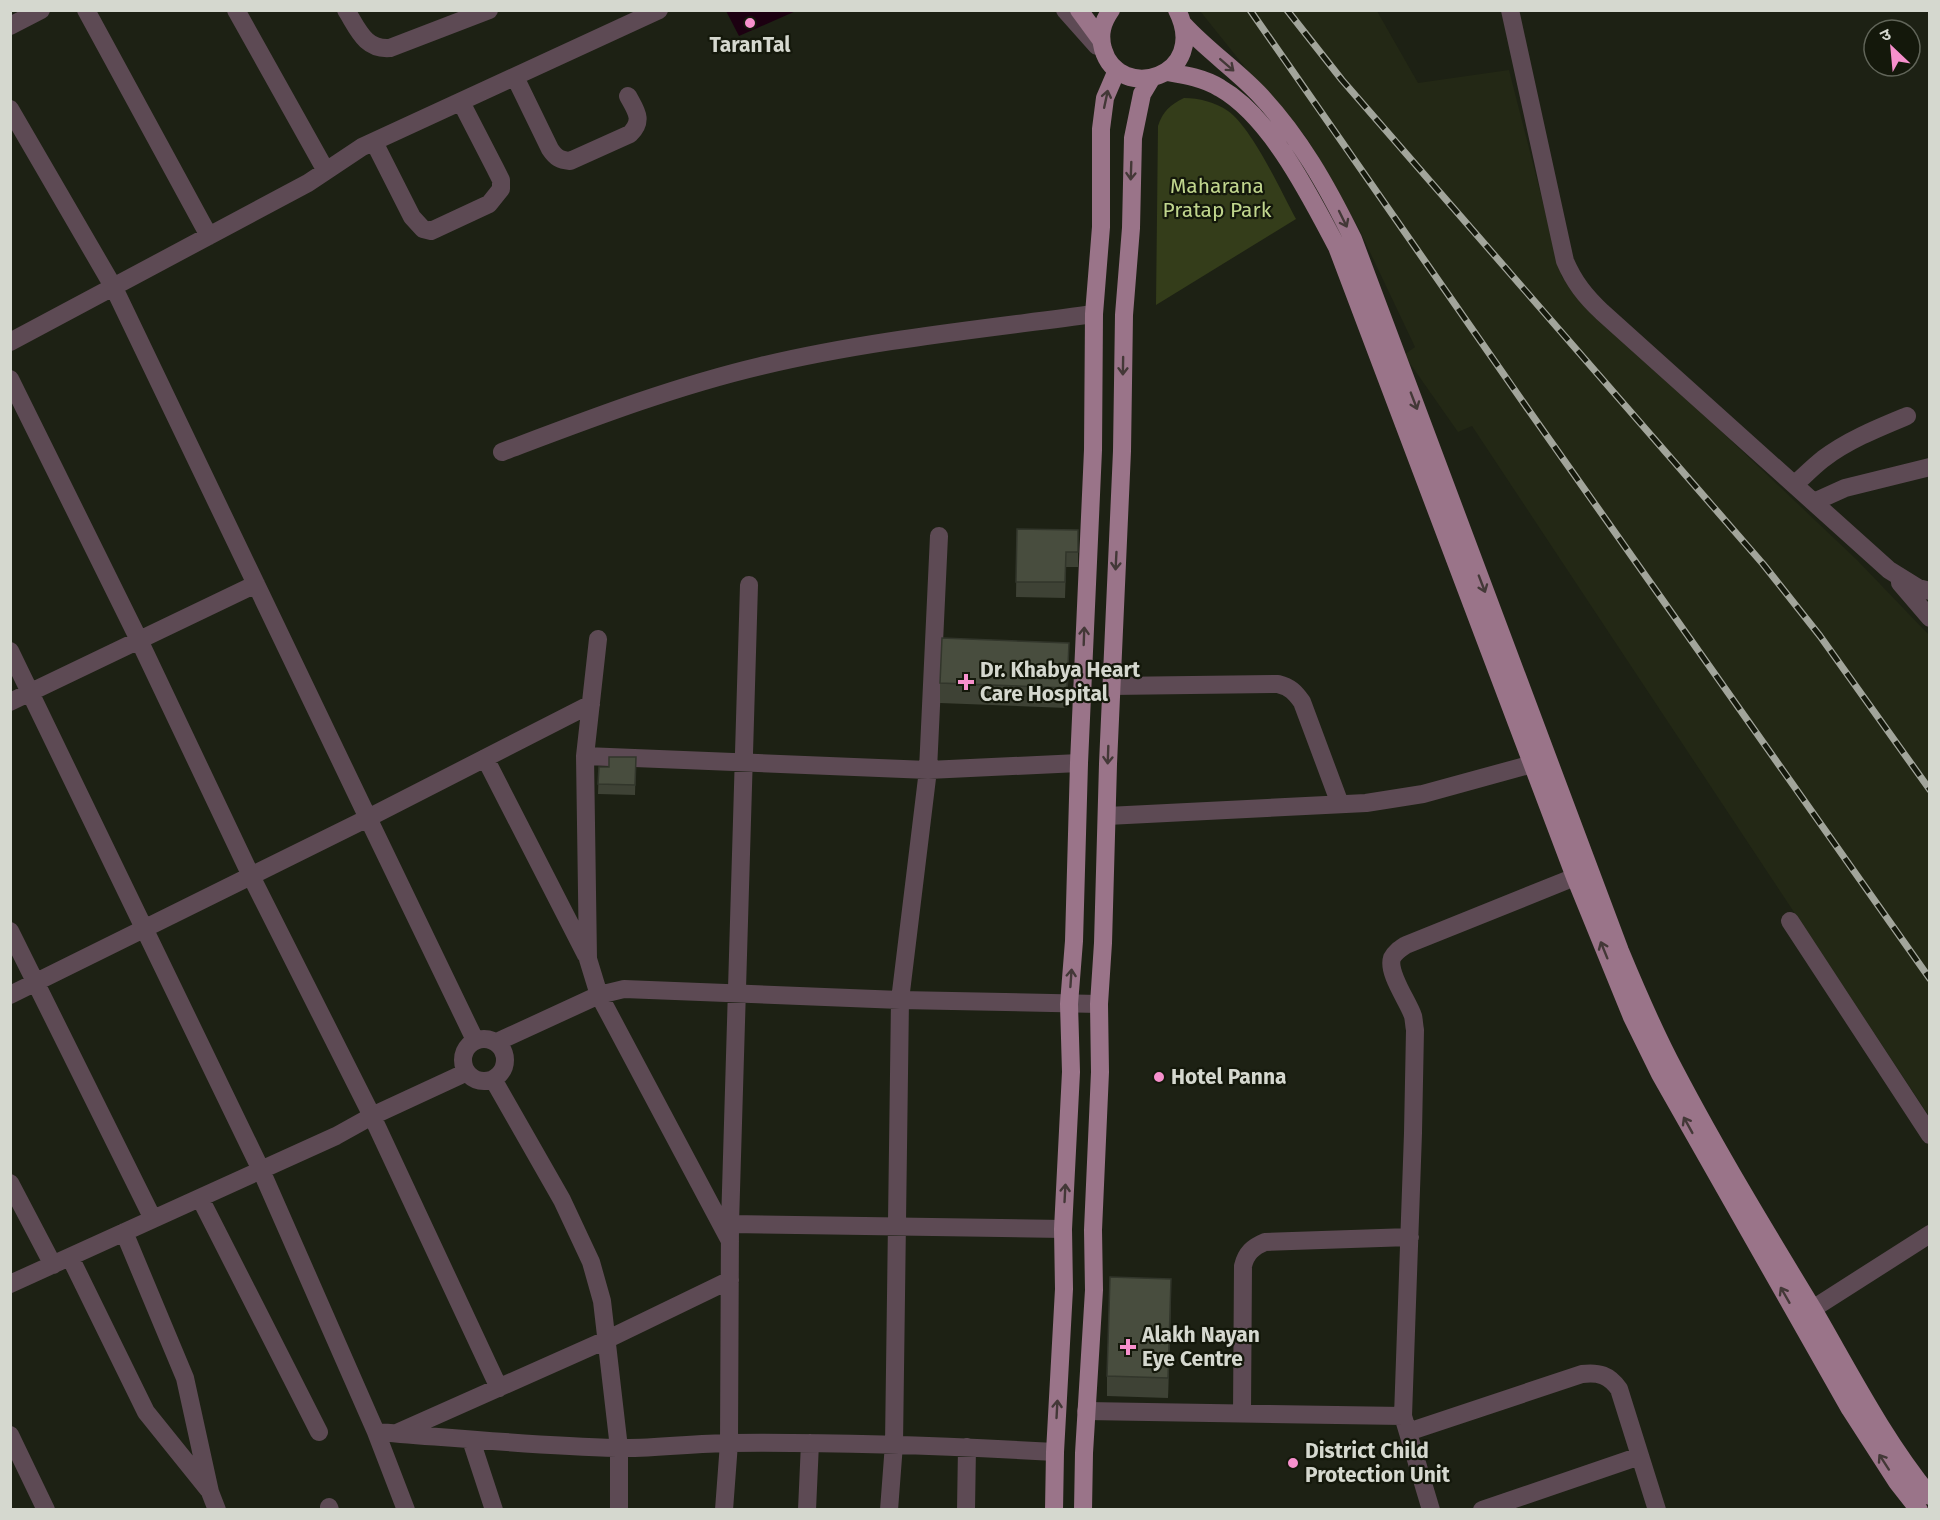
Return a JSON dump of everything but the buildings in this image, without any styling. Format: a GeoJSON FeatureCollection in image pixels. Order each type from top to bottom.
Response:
{"type":"FeatureCollection","features":[{"type":"Feature","properties":{"kind":"main road"},"geometry":{"type":"LineString","coordinates":[[1079,10],[1108,56],[1133,78],[1159,75],[1195,77],[1242,103],[1290,165],[1319,212],[1337,247],[1541,762],[1646,1011],[1674,1070],[1806,1314],[1850,1409],[1897,1482],[1919,1509]]}},
{"type":"Feature","properties":{"kind":"main road"},"geometry":{"type":"LineString","coordinates":[[1054,1509],[1054,1452],[1064,1289],[1063,1229],[1071,1072],[1070,1004],[1093,450],[1094,314],[1101,227],[1101,129],[1106,98],[1108,56],[1103,22],[1111,10]]}},
{"type":"Feature","properties":{"kind":"main road"},"geometry":{"type":"LineString","coordinates":[[1083,1509],[1086,1411],[1094,1290],[1093,1230],[1100,1072],[1099,1004],[1122,451],[1124,315],[1131,228],[1133,138],[1142,94],[1159,75],[1179,60],[1186,43],[1180,18]]}},
{"type":"Feature","properties":{"kind":"main road"},"geometry":{"type":"LineString","coordinates":[[1180,18],[1197,39],[1258,93],[1309,156],[1336,203],[1353,239],[1541,762],[1575,877],[1632,1017],[1660,1074],[1806,1314],[1929,1496]]}},
{"type":"Feature","properties":{"kind":"street"},"geometry":{"type":"LineString","coordinates":[[10,26],[41,10]]}},
{"type":"Feature","properties":{"kind":"street"},"geometry":{"type":"LineString","coordinates":[[86,10],[209,236]]}},
{"type":"Feature","properties":{"kind":"street"},"geometry":{"type":"LineString","coordinates":[[236,10],[326,171]]}},
{"type":"Feature","properties":{"kind":"street"},"geometry":{"type":"LineString","coordinates":[[346,10],[369,44],[381,49],[390,48],[489,10]]}},
{"type":"Feature","properties":{"kind":"street"},"geometry":{"type":"LineString","coordinates":[[10,342],[308,183],[374,142],[659,10]]}},
{"type":"Feature","properties":{"kind":"street"},"geometry":{"type":"LineString","coordinates":[[1065,10],[1108,56]]}},
{"type":"Feature","properties":{"kind":"street"},"geometry":{"type":"LineString","coordinates":[[1510,10],[1565,261],[1572,278],[1584,295],[1602,312],[1889,570],[1929,618]]}},
{"type":"Feature","properties":{"kind":"street"},"geometry":{"type":"LineString","coordinates":[[515,77],[550,150],[555,157],[561,160],[570,161],[630,134],[637,127],[639,120],[628,96]]}},
{"type":"Feature","properties":{"kind":"street"},"geometry":{"type":"LineString","coordinates":[[374,142],[412,217],[423,229],[431,231],[489,204],[501,189],[501,180],[461,102]]}},
{"type":"Feature","properties":{"kind":"street"},"geometry":{"type":"LineString","coordinates":[[10,109],[114,288],[476,1040]]}},
{"type":"Feature","properties":{"kind":"street"},"geometry":{"type":"LineString","coordinates":[[502,452],[672,390],[762,366],[887,341],[1094,314]]}},
{"type":"Feature","properties":{"kind":"street"},"geometry":{"type":"LineString","coordinates":[[10,379],[139,640],[251,876],[372,1116],[499,1388]]}},
{"type":"Feature","properties":{"kind":"street"},"geometry":{"type":"LineString","coordinates":[[1795,484],[1823,459],[1849,443],[1907,416]]}},
{"type":"Feature","properties":{"kind":"street"},"geometry":{"type":"LineString","coordinates":[[1814,502],[1845,488],[1929,467]]}},
{"type":"Feature","properties":{"kind":"street"},"geometry":{"type":"LineString","coordinates":[[889,1509],[894,1444],[900,1000],[928,770],[939,536]]}},
{"type":"Feature","properties":{"kind":"street"},"geometry":{"type":"LineString","coordinates":[[1889,570],[1918,588],[1929,591]]}},
{"type":"Feature","properties":{"kind":"street"},"geometry":{"type":"LineString","coordinates":[[10,702],[256,584]]}},
{"type":"Feature","properties":{"kind":"street"},"geometry":{"type":"LineString","coordinates":[[724,1509],[729,1443],[730,1233],[749,585]]}},
{"type":"Feature","properties":{"kind":"street"},"geometry":{"type":"LineString","coordinates":[[588,959],[585,756],[598,639]]}},
{"type":"Feature","properties":{"kind":"street"},"geometry":{"type":"LineString","coordinates":[[10,651],[261,1170],[376,1432],[406,1509]]}},
{"type":"Feature","properties":{"kind":"street"},"geometry":{"type":"LineString","coordinates":[[1111,686],[1278,684],[1287,686],[1302,702],[1340,804]]}},
{"type":"Feature","properties":{"kind":"street"},"geometry":{"type":"LineString","coordinates":[[10,995],[368,818],[591,704]]}},
{"type":"Feature","properties":{"kind":"street"},"geometry":{"type":"LineString","coordinates":[[585,756],[928,770],[1079,763]]}},
{"type":"Feature","properties":{"kind":"street"},"geometry":{"type":"LineString","coordinates":[[485,758],[588,959],[599,995],[730,1233]]}},
{"type":"Feature","properties":{"kind":"street"},"geometry":{"type":"LineString","coordinates":[[1107,816],[1366,804],[1423,794],[1541,762]]}},
{"type":"Feature","properties":{"kind":"street"},"geometry":{"type":"LineString","coordinates":[[1431,1509],[1406,1424],[1415,1030],[1413,1017],[1394,975],[1392,959],[1396,952],[1406,945],[1575,877]]}},
{"type":"Feature","properties":{"kind":"street"},"geometry":{"type":"LineString","coordinates":[[1790,921],[1929,1135]]}},
{"type":"Feature","properties":{"kind":"street"},"geometry":{"type":"LineString","coordinates":[[10,931],[153,1219]]}},
{"type":"Feature","properties":{"kind":"street"},"geometry":{"type":"LineString","coordinates":[[497,1042],[599,995],[624,989],[900,1000],[1099,1004]]}},
{"type":"Feature","properties":{"kind":"street"},"geometry":{"type":"LineString","coordinates":[[490,1039],[502,1047],[506,1062],[500,1075],[493,1079],[479,1081],[467,1072],[463,1058],[465,1051],[476,1040],[490,1039]]}},
{"type":"Feature","properties":{"kind":"street"},"geometry":{"type":"LineString","coordinates":[[10,1284],[336,1136],[372,1116],[467,1072]]}},
{"type":"Feature","properties":{"kind":"street"},"geometry":{"type":"LineString","coordinates":[[493,1079],[562,1200],[591,1262],[602,1301],[619,1448],[619,1509]]}},
{"type":"Feature","properties":{"kind":"street"},"geometry":{"type":"LineString","coordinates":[[10,1183],[53,1265]]}},
{"type":"Feature","properties":{"kind":"street"},"geometry":{"type":"LineString","coordinates":[[200,1198],[319,1432]]}},
{"type":"Feature","properties":{"kind":"street"},"geometry":{"type":"LineString","coordinates":[[730,1233],[897,1226],[1063,1229]]}},
{"type":"Feature","properties":{"kind":"street"},"geometry":{"type":"LineString","coordinates":[[124,1232],[185,1378],[210,1492],[217,1509]]}},
{"type":"Feature","properties":{"kind":"street"},"geometry":{"type":"LineString","coordinates":[[1806,1314],[1929,1234]]}},
{"type":"Feature","properties":{"kind":"street"},"geometry":{"type":"LineString","coordinates":[[1242,1413],[1244,1266],[1250,1251],[1265,1242],[1410,1237]]}},
{"type":"Feature","properties":{"kind":"street"},"geometry":{"type":"LineString","coordinates":[[70,1257],[146,1412],[210,1492]]}},
{"type":"Feature","properties":{"kind":"street"},"geometry":{"type":"LineString","coordinates":[[397,1433],[606,1340],[730,1280]]}},
{"type":"Feature","properties":{"kind":"street"},"geometry":{"type":"LineString","coordinates":[[1086,1411],[1242,1413],[1406,1424],[1582,1374],[1594,1373],[1612,1380],[1619,1389],[1657,1509]]}},
{"type":"Feature","properties":{"kind":"street"},"geometry":{"type":"LineString","coordinates":[[376,1432],[619,1448],[729,1443],[810,1443],[894,1444],[1054,1452]]}},
{"type":"Feature","properties":{"kind":"street"},"geometry":{"type":"LineString","coordinates":[[11,1437],[46,1509]]}},
{"type":"Feature","properties":{"kind":"street"},"geometry":{"type":"LineString","coordinates":[[471,1440],[494,1509]]}},
{"type":"Feature","properties":{"kind":"street"},"geometry":{"type":"LineString","coordinates":[[807,1509],[810,1443]]}},
{"type":"Feature","properties":{"kind":"street"},"geometry":{"type":"LineString","coordinates":[[966,1509],[967,1448]]}},
{"type":"Feature","properties":{"kind":"street"},"geometry":{"type":"LineString","coordinates":[[1482,1509],[1640,1456]]}},
{"type":"Feature","properties":{"kind":"shaded area","name":"TaranTal"},"geometry":{"type":"Polygon","coordinates":[[[726,11],[796,11],[739,36],[726,11]]]}},
{"type":"Feature","properties":{"kind":"shaded area"},"geometry":{"type":"Polygon","coordinates":[[[1200,11],[1377,11],[1418,83],[1509,70],[1562,277],[1601,323],[1615,332],[1857,560],[1929,635],[1929,1116],[1472,426],[1458,432],[1404,355],[1415,347],[1358,227],[1306,137],[1248,71],[1200,11]]]}},
{"type":"Feature","properties":{"kind":"green space","name":"Maharana Pratap Park"},"geometry":{"type":"Polygon","coordinates":[[[1184,98],[1212,103],[1228,111],[1237,119],[1256,145],[1296,219],[1156,305],[1158,126],[1168,109],[1184,98]]]}},
{"type":"Feature","properties":{"kind":"railway"},"geometry":{"type":"LineString","coordinates":[[1250,10],[1930,979]]}},
{"type":"Feature","properties":{"kind":"railway"},"geometry":{"type":"LineString","coordinates":[[1287,10],[1342,80],[1763,564],[1820,636],[1930,790]]}},
{"type":"Feature","properties":{"kind":"place","name":"TaranTal"},"geometry":{"type":"Point","coordinates":[750,23]}},
{"type":"Feature","properties":{"kind":"place","name":"Dr. Khabya Heart Care Hospital"},"geometry":{"type":"Point","coordinates":[966,682]}},
{"type":"Feature","properties":{"kind":"place","name":"Hotel Panna"},"geometry":{"type":"Point","coordinates":[1159,1077]}},
{"type":"Feature","properties":{"kind":"place","name":"Alakh Nayan Eye Centre"},"geometry":{"type":"Point","coordinates":[1128,1347]}},
{"type":"Feature","properties":{"kind":"place","name":"District Child Protection Unit"},"geometry":{"type":"Point","coordinates":[1293,1463]}}]}
